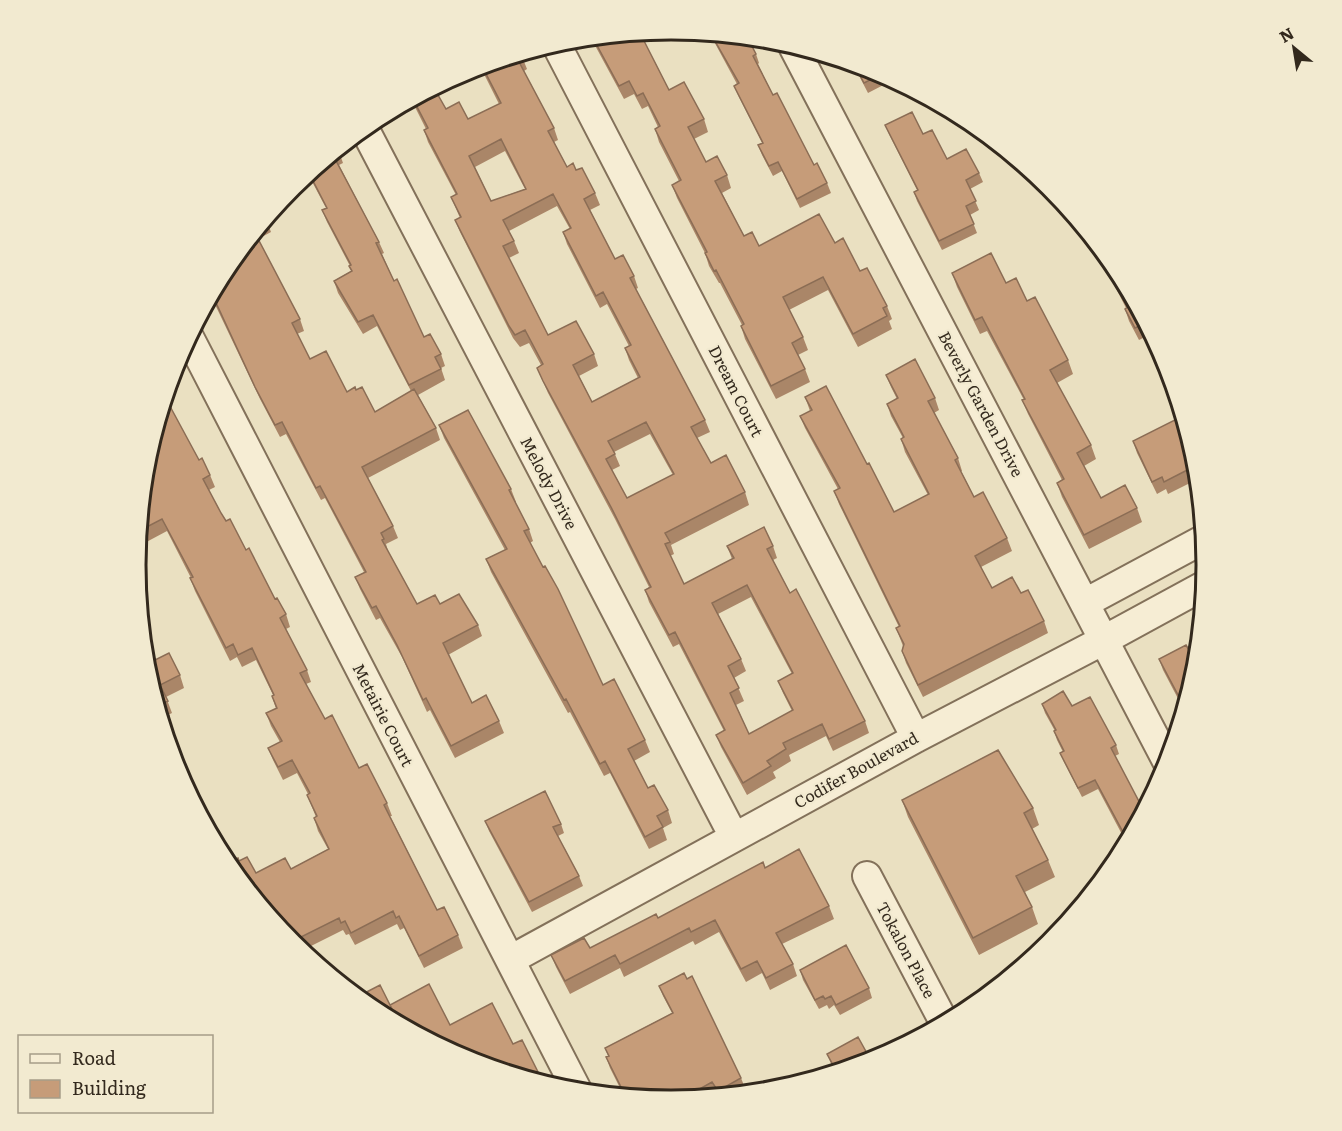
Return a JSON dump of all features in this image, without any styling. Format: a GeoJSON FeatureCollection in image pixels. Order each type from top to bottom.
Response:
{"type":"FeatureCollection","features":[{"type":"Feature","properties":{"kind":"street","name":"Dream Court"},"geometry":{"type":"LineString","coordinates":[[561,53],[916,738]]}},
{"type":"Feature","properties":{"kind":"street","name":"Beverly Garden Drive"},"geometry":{"type":"LineString","coordinates":[[798,56],[1162,751]]}},
{"type":"Feature","properties":{"kind":"street","name":"Melody Drive"},"geometry":{"type":"LineString","coordinates":[[368,137],[734,837]]}},
{"type":"Feature","properties":{"kind":"street","name":"Metairie Court"},"geometry":{"type":"LineString","coordinates":[[194,347],[572,1081]]}},
{"type":"Feature","properties":{"kind":"street"},"geometry":{"type":"LineString","coordinates":[[1085,603],[1195,544]]}},
{"type":"Feature","properties":{"kind":"street","name":"Codifer Boulevard"},"geometry":{"type":"LineString","coordinates":[[510,960],[916,738],[1195,590]]}},
{"type":"Feature","properties":{"kind":"street","name":"Tokalon Place"},"geometry":{"type":"LineString","coordinates":[[867,876],[941,1015]]}},
{"type":"Feature","properties":{"kind":"building"},"geometry":{"type":"Polygon","coordinates":[[[644,42],[669,90],[684,82],[704,119],[688,127],[706,162],[717,156],[727,175],[715,181],[744,236],[752,232],[759,246],[819,214],[835,243],[843,238],[860,271],[867,268],[887,306],[883,308],[887,316],[853,334],[823,277],[783,297],[803,337],[792,343],[805,369],[771,386],[741,326],[744,324],[716,270],[714,271],[705,253],[707,252],[672,185],[681,180],[655,129],[660,126],[643,93],[637,96],[629,81],[619,86],[597,46],[644,42]]]}},
{"type":"Feature","properties":{"kind":"building"},"geometry":{"type":"Polygon","coordinates":[[[716,43],[752,47],[756,54],[753,56],[773,95],[777,93],[814,165],[817,163],[827,183],[797,199],[778,162],[769,166],[758,145],[763,143],[734,86],[739,83],[716,43]]]}},
{"type":"Feature","properties":{"kind":"building"},"geometry":{"type":"Polygon","coordinates":[[[519,63],[554,128],[548,131],[567,167],[573,163],[576,170],[582,168],[595,193],[584,199],[615,259],[623,255],[634,276],[630,278],[705,420],[691,427],[711,463],[726,455],[745,492],[665,533],[670,542],[665,544],[684,584],[734,558],[727,546],[764,527],[773,546],[767,549],[790,593],[796,589],[865,721],[829,739],[822,724],[783,743],[786,749],[767,761],[771,766],[743,783],[716,735],[725,730],[675,632],[669,635],[645,590],[651,587],[543,381],[537,368],[543,364],[525,330],[515,335],[509,326],[455,220],[461,217],[451,197],[457,194],[424,130],[428,128],[417,106],[438,95],[446,109],[459,102],[468,119],[501,103],[486,74],[519,63]],[[501,139],[469,156],[491,201],[526,189],[501,139]],[[553,194],[503,220],[514,241],[503,246],[548,335],[576,321],[594,354],[573,365],[592,402],[640,377],[625,348],[631,345],[603,292],[596,296],[563,232],[571,228],[553,194]],[[646,422],[608,441],[615,454],[606,459],[627,498],[674,474],[646,422]],[[747,585],[712,603],[741,659],[728,666],[739,688],[730,693],[749,734],[793,710],[778,681],[793,673],[747,585]]]}},
{"type":"Feature","properties":{"kind":"building"},"geometry":{"type":"Polygon","coordinates":[[[860,76],[871,80],[864,83],[860,76]]]}},
{"type":"Feature","properties":{"kind":"building"},"geometry":{"type":"Polygon","coordinates":[[[912,112],[923,134],[932,130],[947,159],[966,149],[979,173],[966,180],[976,201],[966,206],[974,224],[939,241],[914,192],[918,190],[885,125],[912,112]]]}},
{"type":"Feature","properties":{"kind":"building"},"geometry":{"type":"Polygon","coordinates":[[[336,161],[379,242],[376,243],[394,281],[397,279],[424,337],[430,334],[441,354],[435,357],[441,369],[409,385],[373,315],[358,322],[334,281],[352,271],[322,210],[327,208],[313,182],[336,161]]]}},
{"type":"Feature","properties":{"kind":"building"},"geometry":{"type":"Polygon","coordinates":[[[259,240],[300,319],[292,323],[310,359],[326,351],[347,392],[355,387],[356,390],[362,387],[375,412],[414,389],[436,428],[362,467],[393,526],[381,533],[384,539],[382,540],[417,604],[435,595],[440,604],[459,594],[478,625],[443,643],[472,703],[486,695],[499,721],[451,746],[426,698],[423,700],[376,606],[372,608],[355,577],[366,572],[320,486],[316,488],[282,422],[275,425],[216,303],[259,240]]]}},
{"type":"Feature","properties":{"kind":"building"},"geometry":{"type":"Polygon","coordinates":[[[991,253],[1006,283],[1016,278],[1027,301],[1035,297],[1068,360],[1050,370],[1091,445],[1077,453],[1101,498],[1125,485],[1137,508],[1084,535],[1057,483],[1064,479],[1022,400],[1025,399],[982,317],[975,320],[952,273],[991,253]]]}},
{"type":"Feature","properties":{"kind":"building"},"geometry":{"type":"Polygon","coordinates":[[[1125,302],[1138,326],[1135,328],[1125,309],[1128,307],[1125,302]]]}},
{"type":"Feature","properties":{"kind":"building"},"geometry":{"type":"Polygon","coordinates":[[[915,359],[935,398],[928,401],[958,458],[955,460],[974,497],[983,492],[1007,538],[975,556],[992,588],[1012,577],[1021,593],[1028,590],[1044,621],[918,685],[902,651],[904,644],[896,628],[900,626],[834,491],[840,488],[800,416],[812,410],[805,397],[826,386],[894,512],[929,494],[901,439],[904,437],[887,404],[898,398],[886,375],[915,359]]]}},
{"type":"Feature","properties":{"kind":"building"},"geometry":{"type":"Polygon","coordinates":[[[171,408],[199,460],[202,458],[210,475],[203,479],[221,513],[226,521],[230,519],[246,550],[249,548],[275,599],[277,598],[286,614],[280,618],[307,670],[300,673],[325,719],[332,715],[359,768],[367,764],[387,803],[384,805],[437,910],[444,907],[458,935],[419,956],[399,916],[396,918],[393,911],[351,933],[345,921],[341,923],[339,918],[300,937],[276,912],[235,859],[238,858],[239,861],[247,857],[256,873],[285,858],[291,869],[329,849],[314,818],[317,816],[307,795],[310,793],[292,760],[278,767],[268,748],[282,741],[266,713],[277,708],[272,696],[274,695],[252,648],[238,655],[233,644],[226,648],[190,578],[193,577],[162,519],[147,527],[156,463],[171,408]]]}},
{"type":"Feature","properties":{"kind":"building"},"geometry":{"type":"Polygon","coordinates":[[[468,410],[511,489],[509,490],[529,529],[524,531],[543,567],[545,566],[558,589],[603,685],[614,679],[645,740],[628,749],[648,788],[654,785],[668,810],[657,816],[663,827],[645,837],[605,761],[600,764],[566,699],[564,700],[486,559],[507,549],[439,425],[468,410]]]}},
{"type":"Feature","properties":{"kind":"building"},"geometry":{"type":"Polygon","coordinates":[[[1175,420],[1187,470],[1164,482],[1162,477],[1152,482],[1133,441],[1175,420]]]}},
{"type":"Feature","properties":{"kind":"building"},"geometry":{"type":"Polygon","coordinates":[[[1186,645],[1189,650],[1179,697],[1159,659],[1186,645]]]}},
{"type":"Feature","properties":{"kind":"building"},"geometry":{"type":"Polygon","coordinates":[[[169,653],[180,675],[160,685],[155,660],[169,653]]]}},
{"type":"Feature","properties":{"kind":"building"},"geometry":{"type":"Polygon","coordinates":[[[160,685],[168,701],[164,702],[160,685]]]}},
{"type":"Feature","properties":{"kind":"building"},"geometry":{"type":"Polygon","coordinates":[[[1063,691],[1072,706],[1090,697],[1116,745],[1111,748],[1140,803],[1124,832],[1095,780],[1078,788],[1060,753],[1064,751],[1042,704],[1063,691]]]}},
{"type":"Feature","properties":{"kind":"building"},"geometry":{"type":"Polygon","coordinates":[[[998,750],[1033,808],[1024,813],[1048,860],[1016,876],[1032,907],[973,938],[902,800],[998,750]]]}},
{"type":"Feature","properties":{"kind":"building"},"geometry":{"type":"Polygon","coordinates":[[[545,791],[561,824],[553,827],[579,876],[529,902],[485,821],[545,791]]]}},
{"type":"Feature","properties":{"kind":"building"},"geometry":{"type":"Polygon","coordinates":[[[799,849],[829,906],[776,933],[793,964],[766,978],[757,961],[741,969],[715,920],[691,932],[689,928],[620,964],[615,955],[565,981],[551,955],[584,938],[590,948],[656,914],[658,918],[763,862],[765,868],[799,849]]]}},
{"type":"Feature","properties":{"kind":"building"},"geometry":{"type":"Polygon","coordinates":[[[846,945],[869,988],[836,1005],[831,996],[825,999],[823,996],[815,1000],[800,970],[846,945]]]}},
{"type":"Feature","properties":{"kind":"building"},"geometry":{"type":"Polygon","coordinates":[[[684,973],[687,979],[692,976],[741,1078],[724,1087],[716,1088],[712,1082],[699,1089],[621,1088],[606,1057],[609,1056],[605,1048],[673,1013],[659,986],[684,973]]]}},
{"type":"Feature","properties":{"kind":"building"},"geometry":{"type":"Polygon","coordinates":[[[429,984],[450,1025],[492,1003],[513,1044],[522,1040],[539,1074],[470,1051],[408,1020],[393,1011],[390,1005],[429,984]]]}},
{"type":"Feature","properties":{"kind":"building"},"geometry":{"type":"Polygon","coordinates":[[[380,985],[391,1007],[389,1008],[366,992],[380,985]]]}},
{"type":"Feature","properties":{"kind":"building"},"geometry":{"type":"Polygon","coordinates":[[[858,1037],[867,1053],[833,1065],[827,1054],[858,1037]]]}}]}
